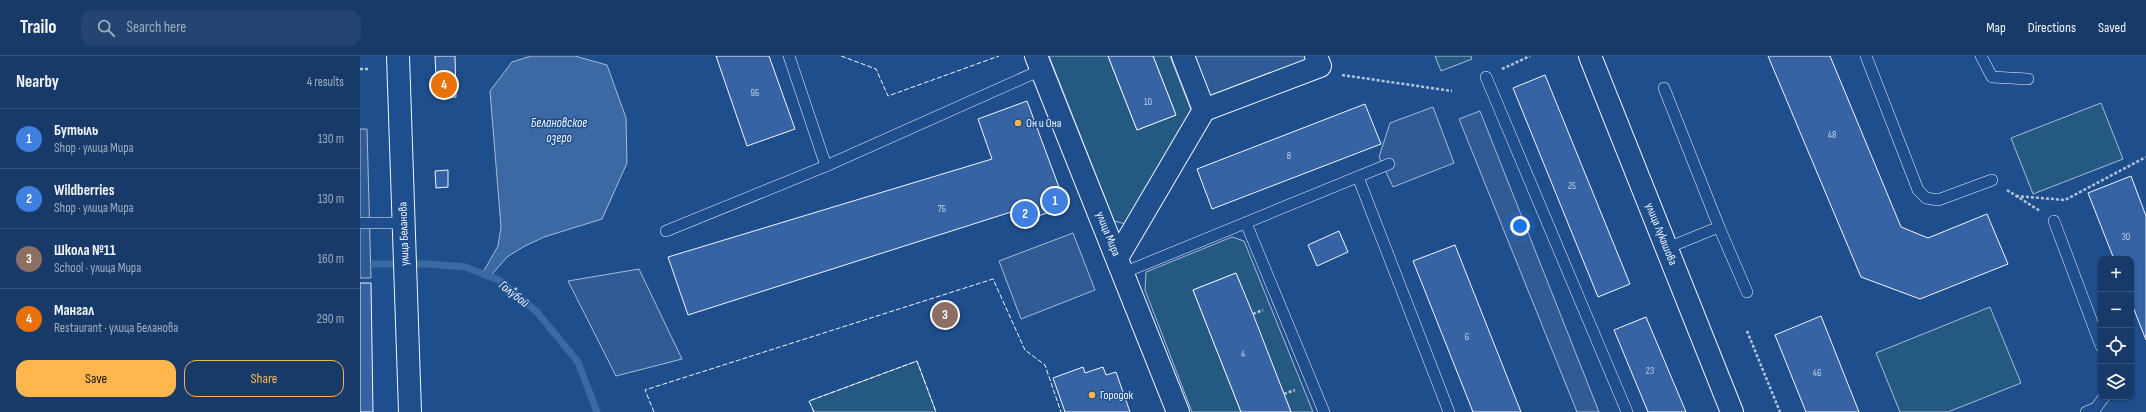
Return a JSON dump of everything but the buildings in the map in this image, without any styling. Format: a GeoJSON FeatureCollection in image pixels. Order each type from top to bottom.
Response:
{"type":"FeatureCollection","features":[{"type":"Feature","properties":{"kind":"street","name":"улица Беланова"},"geometry":{"type":"LineString","coordinates":[[398,56],[410,412]]}},
{"type":"Feature","properties":{"kind":"street"},"geometry":{"type":"LineString","coordinates":[[1183,56],[1204,110]]}},
{"type":"Feature","properties":{"kind":"street"},"geometry":{"type":"LineString","coordinates":[[1120,266],[1204,110],[1320,66],[1316,56]]}},
{"type":"Feature","properties":{"kind":"street","name":"улица Лукашова"},"geometry":{"type":"LineString","coordinates":[[1590,56],[1732,412]]}},
{"type":"Feature","properties":{"kind":"street","name":"улица Мира"},"geometry":{"type":"LineString","coordinates":[[1039,63],[1178,412]]}},
{"type":"Feature","properties":{"kind":"lane"},"geometry":{"type":"LineString","coordinates":[[789,56],[826,166]]}},
{"type":"Feature","properties":{"kind":"lane"},"geometry":{"type":"LineString","coordinates":[[1866,56],[1918,190],[1926,198],[1938,200],[1992,180]]}},
{"type":"Feature","properties":{"kind":"lane"},"geometry":{"type":"LineString","coordinates":[[1981,56],[1992,77],[2028,79]]}},
{"type":"Feature","properties":{"kind":"lane"},"geometry":{"type":"LineString","coordinates":[[666,230],[826,166],[1039,63]]}},
{"type":"Feature","properties":{"kind":"lane"},"geometry":{"type":"LineString","coordinates":[[1486,77],[1627,412]]}},
{"type":"Feature","properties":{"kind":"lane"},"geometry":{"type":"LineString","coordinates":[[1664,88],[1718,227],[1747,292]]}},
{"type":"Feature","properties":{"kind":"lane"},"geometry":{"type":"LineString","coordinates":[[1120,266],[1246,223],[1389,164]]}},
{"type":"Feature","properties":{"kind":"lane"},"geometry":{"type":"LineString","coordinates":[[1358,177],[1449,412]]}},
{"type":"Feature","properties":{"kind":"lane"},"geometry":{"type":"LineString","coordinates":[[2054,221],[2098,338]]}},
{"type":"Feature","properties":{"kind":"lane"},"geometry":{"type":"LineString","coordinates":[[1246,223],[1324,412]]}},
{"type":"Feature","properties":{"kind":"lane"},"geometry":{"type":"LineString","coordinates":[[360,224],[404,229]]}},
{"type":"Feature","properties":{"kind":"lane"},"geometry":{"type":"LineString","coordinates":[[1667,248],[1718,227]]}},
{"type":"Feature","properties":{"kind":"lane"},"geometry":{"type":"LineString","coordinates":[[2086,412],[2096,408],[2102,400]]}},
{"type":"Feature","properties":{"kind":"path"},"geometry":{"type":"LineString","coordinates":[[1501,70],[1530,56]]}},
{"type":"Feature","properties":{"kind":"path"},"geometry":{"type":"LineString","coordinates":[[360,69],[370,69]]}},
{"type":"Feature","properties":{"kind":"path"},"geometry":{"type":"LineString","coordinates":[[1338,75],[1452,91]]}},
{"type":"Feature","properties":{"kind":"path"},"geometry":{"type":"LineString","coordinates":[[2016,196],[2065,200],[2146,157]]}},
{"type":"Feature","properties":{"kind":"path"},"geometry":{"type":"LineString","coordinates":[[1992,180],[2054,221]]}},
{"type":"Feature","properties":{"kind":"path"},"geometry":{"type":"LineString","coordinates":[[508,296],[517,288]]}},
{"type":"Feature","properties":{"kind":"path"},"geometry":{"type":"LineString","coordinates":[[1747,331],[1780,412]]}},
{"type":"Feature","properties":{"kind":"shaded area"},"geometry":{"type":"Polygon","coordinates":[[[1049,56],[1108,56],[1137,130],[1176,115],[1153,56],[1170,56],[1191,110],[1126,224],[1114,221],[1049,56]]]}},
{"type":"Feature","properties":{"kind":"shaded area"},"geometry":{"type":"Polygon","coordinates":[[[1183,56],[1316,56],[1204,110],[1183,56]]]}},
{"type":"Feature","properties":{"kind":"shaded area"},"geometry":{"type":"Polygon","coordinates":[[[1435,56],[1471,56],[1472,59],[1441,71],[1435,56]]]}},
{"type":"Feature","properties":{"kind":"shaded area"},"geometry":{"type":"Polygon","coordinates":[[[2101,103],[2123,159],[2033,194],[2011,138],[2101,103]]]}},
{"type":"Feature","properties":{"kind":"shaded area"},"geometry":{"type":"Polygon","coordinates":[[[1433,107],[1454,163],[1393,187],[1379,157],[1390,123],[1433,107]]]}},
{"type":"Feature","properties":{"kind":"shaded area"},"geometry":{"type":"Polygon","coordinates":[[[1480,111],[1599,412],[1577,412],[1459,119],[1480,111]]]}},
{"type":"Feature","properties":{"kind":"shaded area"},"geometry":{"type":"Polygon","coordinates":[[[360,129],[367,129],[371,278],[360,278],[360,129]]]}},
{"type":"Feature","properties":{"kind":"shaded area"},"geometry":{"type":"Polygon","coordinates":[[[1073,233],[1095,290],[1021,319],[999,261],[1073,233]]]}},
{"type":"Feature","properties":{"kind":"shaded area"},"geometry":{"type":"Polygon","coordinates":[[[1232,237],[1244,241],[1313,412],[1291,412],[1236,273],[1193,290],[1241,412],[1192,412],[1145,290],[1146,272],[1232,237]]]}},
{"type":"Feature","properties":{"kind":"shaded area"},"geometry":{"type":"Polygon","coordinates":[[[639,269],[682,359],[616,376],[568,281],[639,269]]]}},
{"type":"Feature","properties":{"kind":"shaded area"},"geometry":{"type":"Polygon","coordinates":[[[1990,307],[2021,383],[1948,412],[1900,412],[1876,353],[1990,307]]]}},
{"type":"Feature","properties":{"kind":"shaded area"},"geometry":{"type":"Polygon","coordinates":[[[917,361],[936,412],[814,412],[809,401],[917,361]]]}},
{"type":"Feature","properties":{"kind":"water","name":"Белановское озеро"},"geometry":{"type":"Polygon","coordinates":[[[531,56],[575,56],[607,65],[626,118],[627,163],[602,219],[544,237],[523,247],[507,257],[488,279],[481,276],[498,246],[501,227],[490,91],[512,62],[531,56]]]}},
{"type":"Feature","properties":{"kind":"waterway","name":"Голубой"},"geometry":{"type":"LineString","coordinates":[[374,264],[429,264],[465,267],[499,280],[537,312],[578,362],[597,412]]}},
{"type":"Feature","properties":{"kind":"fence"},"geometry":{"type":"LineString","coordinates":[[841,56],[876,69],[888,96],[999,56]]}},
{"type":"Feature","properties":{"kind":"fence"},"geometry":{"type":"LineString","coordinates":[[654,412],[645,390],[993,279],[1025,350],[1045,365],[1061,412]]}},
{"type":"Feature","properties":{"kind":"fence"},"geometry":{"type":"LineString","coordinates":[[814,412],[809,401],[917,361],[936,412]]}},
{"type":"Feature","properties":{"kind":"place","name":"Мангал"},"geometry":{"type":"Point","coordinates":[444,85]}},
{"type":"Feature","properties":{"kind":"place","name":"Он и Она"},"geometry":{"type":"Point","coordinates":[1018,123]}},
{"type":"Feature","properties":{"kind":"place","name":"Бутыль"},"geometry":{"type":"Point","coordinates":[1055,201]}},
{"type":"Feature","properties":{"kind":"place","name":"Wildberries"},"geometry":{"type":"Point","coordinates":[1025,214]}},
{"type":"Feature","properties":{"kind":"place","name":"Школа №11"},"geometry":{"type":"Point","coordinates":[945,315]}},
{"type":"Feature","properties":{"kind":"place","name":"Городок"},"geometry":{"type":"Point","coordinates":[1092,395]}}]}
